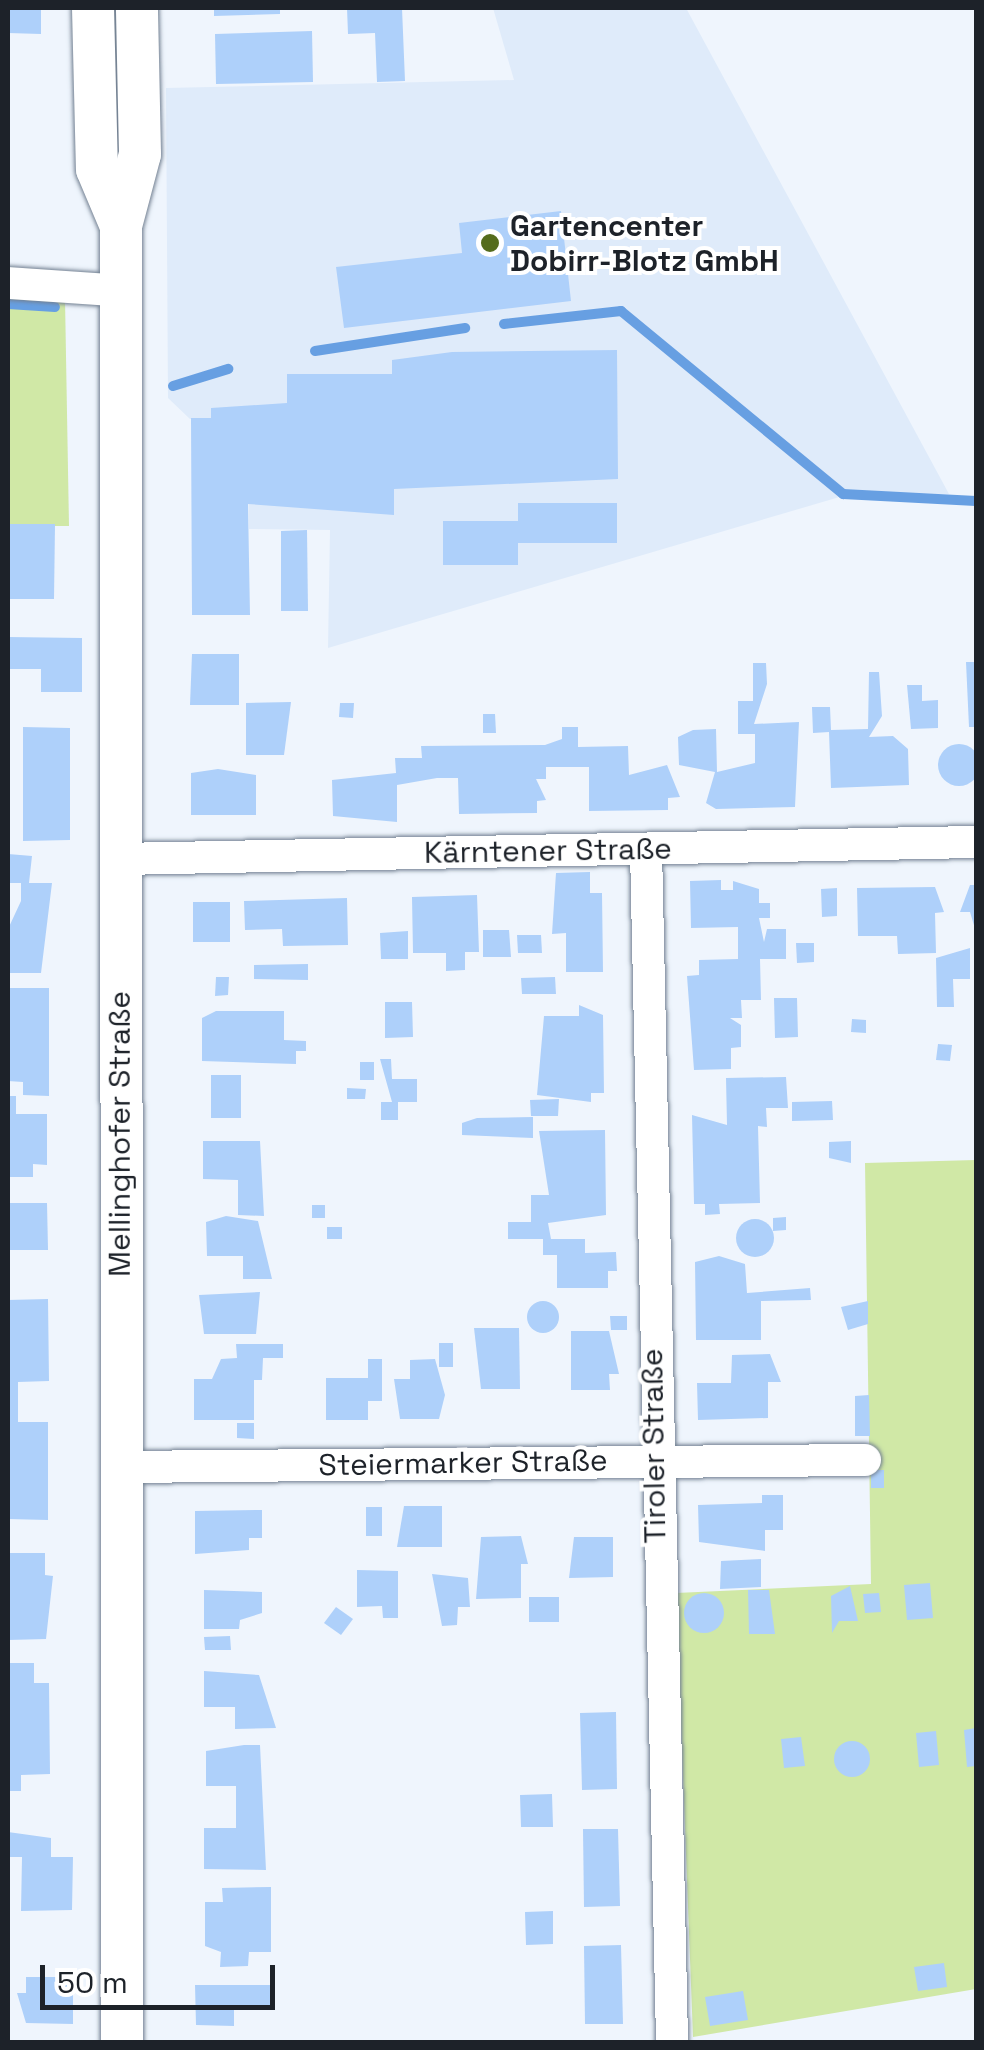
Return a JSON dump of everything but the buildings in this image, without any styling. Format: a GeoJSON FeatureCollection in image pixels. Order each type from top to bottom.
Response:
{"type":"FeatureCollection","features":[{"type":"Feature","properties":{"kind":"main road","name":"Mellinghofer Straße"},"geometry":{"type":"LineString","coordinates":[[93,8],[97,169],[122,226]]}},
{"type":"Feature","properties":{"kind":"main road","name":"Mellinghofer Straße"},"geometry":{"type":"LineString","coordinates":[[122,2042],[120,860],[126,291],[122,226],[140,154],[137,8]]}},
{"type":"Feature","properties":{"kind":"street"},"geometry":{"type":"LineString","coordinates":[[8,283],[126,291]]}},
{"type":"Feature","properties":{"kind":"street","name":"Kärntener Straße"},"geometry":{"type":"LineString","coordinates":[[120,860],[976,842]]}},
{"type":"Feature","properties":{"kind":"street","name":"Tiroler Straße"},"geometry":{"type":"LineString","coordinates":[[646,849],[653,1461],[672,2042]]}},
{"type":"Feature","properties":{"kind":"street","name":"Steiermarker Straße"},"geometry":{"type":"LineString","coordinates":[[120,1467],[865,1460]]}},
{"type":"Feature","properties":{"kind":"shaded area","name":"Gartencenter Dobirr-Blotz GmbH"},"geometry":{"type":"Polygon","coordinates":[[[493,8],[686,8],[949,494],[853,493],[328,648],[330,530],[249,529],[247,418],[190,419],[168,398],[166,88],[514,80],[493,8]]]}},
{"type":"Feature","properties":{"kind":"green space"},"geometry":{"type":"Polygon","coordinates":[[[8,296],[65,299],[69,526],[8,526],[8,296]]]}},
{"type":"Feature","properties":{"kind":"green space"},"geometry":{"type":"Polygon","coordinates":[[[976,1160],[976,1989],[693,2037],[676,1593],[871,1584],[865,1163],[976,1160]]]}},
{"type":"Feature","properties":{"kind":"waterway"},"geometry":{"type":"LineString","coordinates":[[8,304],[55,307]]}},
{"type":"Feature","properties":{"kind":"waterway"},"geometry":{"type":"LineString","coordinates":[[504,324],[621,311],[843,494],[976,501]]}},
{"type":"Feature","properties":{"kind":"waterway"},"geometry":{"type":"LineString","coordinates":[[315,351],[465,328]]}},
{"type":"Feature","properties":{"kind":"waterway"},"geometry":{"type":"LineString","coordinates":[[173,386],[228,369]]}},
{"type":"Feature","properties":{"kind":"place","name":"Gartencenter Dobirr-Blotz GmbH"},"geometry":{"type":"Point","coordinates":[490,243]}}]}
